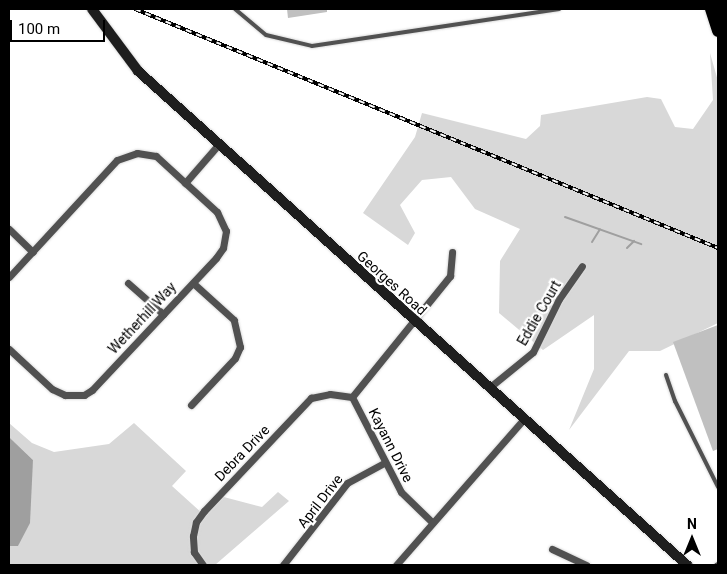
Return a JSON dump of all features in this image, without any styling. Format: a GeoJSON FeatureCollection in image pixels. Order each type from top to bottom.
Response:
{"type":"FeatureCollection","features":[{"type":"Feature","properties":{"kind":"highway"},"geometry":{"type":"LineString","coordinates":[[712,9],[718,31]]}},
{"type":"Feature","properties":{"kind":"street","name":"Georges Road"},"geometry":{"type":"LineString","coordinates":[[92,9],[138,71],[687,565]]}},
{"type":"Feature","properties":{"kind":"street"},"geometry":{"type":"LineString","coordinates":[[185,182],[218,145]]}},
{"type":"Feature","properties":{"kind":"street","name":"Wetherhill Way"},"geometry":{"type":"LineString","coordinates":[[9,276],[117,160],[126,155],[148,153],[156,156],[217,212],[226,232],[223,248],[193,283],[92,390],[84,394],[65,394],[52,389],[9,349]]}},
{"type":"Feature","properties":{"kind":"street"},"geometry":{"type":"LineString","coordinates":[[9,229],[33,252]]}},
{"type":"Feature","properties":{"kind":"street"},"geometry":{"type":"LineString","coordinates":[[352,397],[450,276],[452,252]]}},
{"type":"Feature","properties":{"kind":"street","name":"Eddie Court"},"geometry":{"type":"LineString","coordinates":[[490,387],[533,352],[559,300],[582,266]]}},
{"type":"Feature","properties":{"kind":"street"},"geometry":{"type":"LineString","coordinates":[[128,283],[163,314]]}},
{"type":"Feature","properties":{"kind":"street"},"geometry":{"type":"LineString","coordinates":[[191,406],[235,358],[240,347],[234,320],[193,283]]}},
{"type":"Feature","properties":{"kind":"street","name":"Debra Drive"},"geometry":{"type":"LineString","coordinates":[[203,565],[194,552],[193,536],[196,522],[204,511],[311,398],[330,394],[352,397]]}},
{"type":"Feature","properties":{"kind":"street","name":"Kayann Drive"},"geometry":{"type":"LineString","coordinates":[[352,397],[384,463],[401,492],[432,522]]}},
{"type":"Feature","properties":{"kind":"street"},"geometry":{"type":"LineString","coordinates":[[396,565],[524,419]]}},
{"type":"Feature","properties":{"kind":"street","name":"April Drive"},"geometry":{"type":"LineString","coordinates":[[283,565],[348,483],[384,463]]}},
{"type":"Feature","properties":{"kind":"street"},"geometry":{"type":"LineString","coordinates":[[552,549],[586,565]]}},
{"type":"Feature","properties":{"kind":"lane"},"geometry":{"type":"LineString","coordinates":[[235,9],[266,34],[312,46],[559,9]]}},
{"type":"Feature","properties":{"kind":"lane"},"geometry":{"type":"LineString","coordinates":[[666,375],[675,402],[718,487]]}},
{"type":"Feature","properties":{"kind":"shaded area"},"geometry":{"type":"Polygon","coordinates":[[[710,53],[718,81],[718,323],[660,351],[629,351],[569,430],[594,369],[594,315],[543,350],[499,313],[500,261],[520,229],[475,209],[451,177],[422,180],[400,205],[415,233],[408,245],[363,213],[415,137],[422,113],[526,139],[540,126],[541,115],[647,97],[661,99],[675,127],[693,129],[713,100],[710,53]]]}},
{"type":"Feature","properties":{"kind":"shaded area"},"geometry":{"type":"Polygon","coordinates":[[[9,423],[32,443],[54,452],[109,444],[134,423],[186,471],[172,486],[203,514],[220,496],[262,507],[278,492],[289,501],[215,565],[9,565],[9,546],[18,546],[33,460],[9,437],[9,423]]]}},
{"type":"Feature","properties":{"kind":"shaded area"},"geometry":{"type":"Polygon","coordinates":[[[9,437],[33,460],[30,523],[18,546],[9,546],[9,437]]]}},
{"type":"Feature","properties":{"kind":"building"},"geometry":{"type":"Polygon","coordinates":[[[287,9],[327,9],[327,12],[288,18],[287,9]]]}},
{"type":"Feature","properties":{"kind":"building"},"geometry":{"type":"Polygon","coordinates":[[[718,325],[718,449],[713,451],[673,342],[718,325]]]}},
{"type":"Feature","properties":{"kind":"waterway"},"geometry":{"type":"LineString","coordinates":[[565,217],[641,244]]}},
{"type":"Feature","properties":{"kind":"waterway"},"geometry":{"type":"LineString","coordinates":[[592,242],[600,229]]}},
{"type":"Feature","properties":{"kind":"waterway"},"geometry":{"type":"LineString","coordinates":[[627,248],[634,241]]}},
{"type":"Feature","properties":{"kind":"railway"},"geometry":{"type":"LineString","coordinates":[[135,9],[718,248]]}}]}
